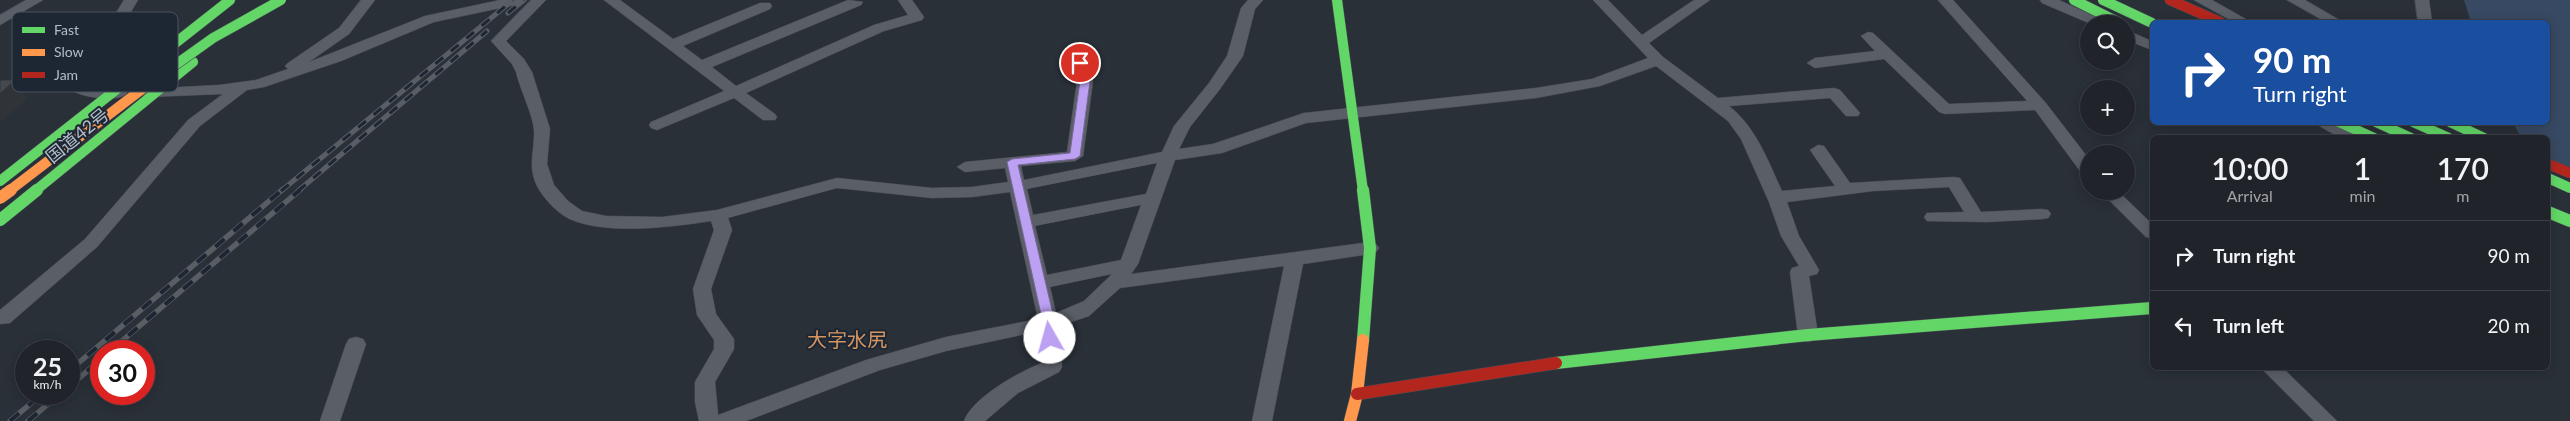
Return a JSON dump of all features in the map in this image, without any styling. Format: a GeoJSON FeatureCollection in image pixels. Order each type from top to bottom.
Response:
{"type":"FeatureCollection","features":[{"type":"Feature","properties":{"kind":"main road","name":"国道42号"},"geometry":{"type":"LineString","coordinates":[[178,41],[230,0]]}},
{"type":"Feature","properties":{"kind":"main road","name":"国道42号"},"geometry":{"type":"LineString","coordinates":[[178,75],[270,0]]}},
{"type":"Feature","properties":{"kind":"main road"},"geometry":{"type":"LineString","coordinates":[[178,61],[242,19],[281,0]]}},
{"type":"Feature","properties":{"kind":"main road"},"geometry":{"type":"LineString","coordinates":[[1337,0],[1354,113],[1370,248],[1366,318],[1357,394],[1350,421]]}},
{"type":"Feature","properties":{"kind":"main road"},"geometry":{"type":"LineString","coordinates":[[2074,0],[2104,15]]}},
{"type":"Feature","properties":{"kind":"main road"},"geometry":{"type":"LineString","coordinates":[[2103,0],[2150,22]]}},
{"type":"Feature","properties":{"kind":"main road"},"geometry":{"type":"LineString","coordinates":[[2170,0],[2215,20]]}},
{"type":"Feature","properties":{"kind":"main road"},"geometry":{"type":"LineString","coordinates":[[2135,30],[2150,37]]}},
{"type":"Feature","properties":{"kind":"main road"},"geometry":{"type":"LineString","coordinates":[[0,198],[138,92]]}},
{"type":"Feature","properties":{"kind":"main road","name":"国道42号"},"geometry":{"type":"LineString","coordinates":[[0,220],[157,92]]}},
{"type":"Feature","properties":{"kind":"main road","name":"国道42号"},"geometry":{"type":"LineString","coordinates":[[0,181],[111,93]]}},
{"type":"Feature","properties":{"kind":"main road"},"geometry":{"type":"LineString","coordinates":[[2346,125],[2367,135]]}},
{"type":"Feature","properties":{"kind":"main road"},"geometry":{"type":"LineString","coordinates":[[2383,125],[2404,135]]}},
{"type":"Feature","properties":{"kind":"main road"},"geometry":{"type":"LineString","coordinates":[[2420,125],[2442,135]]}},
{"type":"Feature","properties":{"kind":"main road"},"geometry":{"type":"LineString","coordinates":[[2456,125],[2478,135]]}},
{"type":"Feature","properties":{"kind":"main road"},"geometry":{"type":"LineString","coordinates":[[2550,165],[2570,174]]}},
{"type":"Feature","properties":{"kind":"main road"},"geometry":{"type":"LineString","coordinates":[[2550,180],[2570,183]]}},
{"type":"Feature","properties":{"kind":"main road"},"geometry":{"type":"LineString","coordinates":[[2550,181],[2570,188]]}},
{"type":"Feature","properties":{"kind":"main road"},"geometry":{"type":"LineString","coordinates":[[2550,213],[2570,221]]}},
{"type":"Feature","properties":{"kind":"main road"},"geometry":{"type":"LineString","coordinates":[[1357,394],[1562,362],[1808,335],[2150,308]]}},
{"type":"Feature","properties":{"kind":"street"},"geometry":{"type":"LineString","coordinates":[[15,12],[36,0]]}},
{"type":"Feature","properties":{"kind":"street"},"geometry":{"type":"LineString","coordinates":[[124,12],[131,0]]}},
{"type":"Feature","properties":{"kind":"street"},"geometry":{"type":"LineString","coordinates":[[270,81],[344,31],[368,0]]}},
{"type":"Feature","properties":{"kind":"street"},"geometry":{"type":"LineString","coordinates":[[178,90],[242,87],[270,81],[336,58],[430,19],[497,2],[520,0]]}},
{"type":"Feature","properties":{"kind":"street"},"geometry":{"type":"LineString","coordinates":[[539,0],[498,41],[519,62],[524,72],[528,90],[542,129],[539,164],[546,186],[562,205],[577,216],[606,221],[662,223],[718,215],[837,183],[932,193],[972,192],[1017,186],[1075,176],[1128,162],[1216,149],[1265,134],[1304,118],[1536,93],[1595,83],[1658,60]]}},
{"type":"Feature","properties":{"kind":"street"},"geometry":{"type":"LineString","coordinates":[[610,0],[769,117]]}},
{"type":"Feature","properties":{"kind":"street"},"geometry":{"type":"LineString","coordinates":[[657,125],[879,28],[917,17],[905,0]]}},
{"type":"Feature","properties":{"kind":"street"},"geometry":{"type":"LineString","coordinates":[[724,421],[873,366],[946,344],[1049,323],[1082,311],[1115,282],[1129,264],[1168,156],[1182,126],[1215,86],[1235,56],[1248,8],[1256,0]]}},
{"type":"Feature","properties":{"kind":"street"},"geometry":{"type":"LineString","coordinates":[[1600,0],[1658,60],[1734,118],[1749,139],[1775,196],[1790,236],[1810,270],[1799,272],[1808,335]]}},
{"type":"Feature","properties":{"kind":"street"},"geometry":{"type":"LineString","coordinates":[[1641,41],[1655,34],[1703,0]]}},
{"type":"Feature","properties":{"kind":"street"},"geometry":{"type":"LineString","coordinates":[[1945,0],[2039,106],[2080,159]]}},
{"type":"Feature","properties":{"kind":"street"},"geometry":{"type":"LineString","coordinates":[[2047,0],[2083,15]]}},
{"type":"Feature","properties":{"kind":"street"},"geometry":{"type":"LineString","coordinates":[[2201,0],[2240,20]]}},
{"type":"Feature","properties":{"kind":"street"},"geometry":{"type":"LineString","coordinates":[[2294,0],[2332,20]]}},
{"type":"Feature","properties":{"kind":"street"},"geometry":{"type":"LineString","coordinates":[[2422,0],[2425,20]]}},
{"type":"Feature","properties":{"kind":"street"},"geometry":{"type":"LineString","coordinates":[[702,66],[856,2]]}},
{"type":"Feature","properties":{"kind":"street"},"geometry":{"type":"LineString","coordinates":[[672,45],[765,6]]}},
{"type":"Feature","properties":{"kind":"street"},"geometry":{"type":"LineString","coordinates":[[0,21],[12,14]]}},
{"type":"Feature","properties":{"kind":"street"},"geometry":{"type":"LineString","coordinates":[[1868,36],[1945,109],[2039,106]]}},
{"type":"Feature","properties":{"kind":"street"},"geometry":{"type":"LineString","coordinates":[[2135,38],[2150,45]]}},
{"type":"Feature","properties":{"kind":"street"},"geometry":{"type":"LineString","coordinates":[[965,168],[1075,156],[1085,81],[1075,46]]}},
{"type":"Feature","properties":{"kind":"street"},"geometry":{"type":"LineString","coordinates":[[1815,63],[1887,54]]}},
{"type":"Feature","properties":{"kind":"street"},"geometry":{"type":"LineString","coordinates":[[1,323],[91,243],[194,123],[242,87]]}},
{"type":"Feature","properties":{"kind":"street"},"geometry":{"type":"LineString","coordinates":[[88,92],[134,92]]}},
{"type":"Feature","properties":{"kind":"street"},"geometry":{"type":"LineString","coordinates":[[1714,103],[1834,93],[1852,113]]}},
{"type":"Feature","properties":{"kind":"street"},"geometry":{"type":"LineString","coordinates":[[2326,125],[2347,135]]}},
{"type":"Feature","properties":{"kind":"street"},"geometry":{"type":"LineString","coordinates":[[1818,150],[1846,190]]}},
{"type":"Feature","properties":{"kind":"street"},"geometry":{"type":"LineString","coordinates":[[974,420],[996,399],[1028,376],[1052,367],[1049,323],[1012,162]]}},
{"type":"Feature","properties":{"kind":"street"},"geometry":{"type":"LineString","coordinates":[[1775,196],[1804,198],[1846,190],[1900,184],[1954,182],[1976,217]]}},
{"type":"Feature","properties":{"kind":"street"},"geometry":{"type":"LineString","coordinates":[[1026,222],[1153,198]]}},
{"type":"Feature","properties":{"kind":"street"},"geometry":{"type":"LineString","coordinates":[[2117,200],[2150,231]]}},
{"type":"Feature","properties":{"kind":"street"},"geometry":{"type":"LineString","coordinates":[[1933,217],[2042,214]]}},
{"type":"Feature","properties":{"kind":"street"},"geometry":{"type":"LineString","coordinates":[[709,421],[705,402],[705,382],[724,349],[724,339],[706,315],[702,289],[722,230],[718,215]]}},
{"type":"Feature","properties":{"kind":"street"},"geometry":{"type":"LineString","coordinates":[[1115,282],[1370,248]]}},
{"type":"Feature","properties":{"kind":"street"},"geometry":{"type":"LineString","coordinates":[[1262,421],[1295,259]]}},
{"type":"Feature","properties":{"kind":"street"},"geometry":{"type":"LineString","coordinates":[[1040,283],[1129,264]]}},
{"type":"Feature","properties":{"kind":"street"},"geometry":{"type":"LineString","coordinates":[[330,421],[356,344]]}},
{"type":"Feature","properties":{"kind":"street"},"geometry":{"type":"LineString","coordinates":[[2273,370],[2327,421]]}},
{"type":"Feature","properties":{"kind":"water"},"geometry":{"type":"Polygon","coordinates":[[[2464,0],[2570,0],[2570,172],[2550,167],[2550,135],[2520,135],[2514,125],[2550,125],[2550,20],[2470,20],[2464,0]]]}},
{"type":"Feature","properties":{"kind":"building"},"geometry":{"type":"Polygon","coordinates":[[[0,80],[12,80],[12,83],[0,94],[0,80]]]}},
{"type":"Feature","properties":{"kind":"railway"},"geometry":{"type":"LineString","coordinates":[[281,191],[513,0]]}},
{"type":"Feature","properties":{"kind":"railway"},"geometry":{"type":"LineString","coordinates":[[508,13],[524,0]]}},
{"type":"Feature","properties":{"kind":"railway"},"geometry":{"type":"LineString","coordinates":[[298,191],[487,31]]}},
{"type":"Feature","properties":{"kind":"railway"},"geometry":{"type":"LineString","coordinates":[[80,362],[282,190]]}},
{"type":"Feature","properties":{"kind":"railway"},"geometry":{"type":"LineString","coordinates":[[123,340],[300,190]]}},
{"type":"Feature","properties":{"kind":"railway"},"geometry":{"type":"LineString","coordinates":[[80,377],[90,369]]}},
{"type":"Feature","properties":{"kind":"railway"},"geometry":{"type":"LineString","coordinates":[[10,421],[29,405]]}},
{"type":"Feature","properties":{"kind":"railway"},"geometry":{"type":"LineString","coordinates":[[28,421],[47,405]]}},
{"type":"Feature","properties":{"kind":"traffic: fast"},"geometry":{"type":"LineString","coordinates":[[178,41],[230,0]]}},
{"type":"Feature","properties":{"kind":"traffic: fast"},"geometry":{"type":"LineString","coordinates":[[178,62],[246,18],[281,0]]}},
{"type":"Feature","properties":{"kind":"traffic: fast"},"geometry":{"type":"LineString","coordinates":[[1337,0],[1354,113],[1370,248],[1363,340]]}},
{"type":"Feature","properties":{"kind":"traffic: fast"},"geometry":{"type":"LineString","coordinates":[[2074,0],[2104,15]]}},
{"type":"Feature","properties":{"kind":"traffic: fast"},"geometry":{"type":"LineString","coordinates":[[2103,0],[2150,22]]}},
{"type":"Feature","properties":{"kind":"traffic: fast"},"geometry":{"type":"LineString","coordinates":[[178,74],[193,62]]}},
{"type":"Feature","properties":{"kind":"traffic: fast"},"geometry":{"type":"LineString","coordinates":[[0,181],[113,92]]}},
{"type":"Feature","properties":{"kind":"traffic: fast"},"geometry":{"type":"LineString","coordinates":[[0,220],[156,92]]}},
{"type":"Feature","properties":{"kind":"traffic: fast"},"geometry":{"type":"LineString","coordinates":[[2346,125],[2367,135]]}},
{"type":"Feature","properties":{"kind":"traffic: fast"},"geometry":{"type":"LineString","coordinates":[[2383,125],[2404,135]]}},
{"type":"Feature","properties":{"kind":"traffic: fast"},"geometry":{"type":"LineString","coordinates":[[2420,125],[2442,135]]}},
{"type":"Feature","properties":{"kind":"traffic: fast"},"geometry":{"type":"LineString","coordinates":[[2456,125],[2478,135]]}},
{"type":"Feature","properties":{"kind":"traffic: fast"},"geometry":{"type":"LineString","coordinates":[[2550,179],[2570,188]]}},
{"type":"Feature","properties":{"kind":"traffic: fast"},"geometry":{"type":"LineString","coordinates":[[2550,213],[2570,221]]}},
{"type":"Feature","properties":{"kind":"traffic: fast"},"geometry":{"type":"LineString","coordinates":[[1556,363],[1808,335],[2150,308]]}},
{"type":"Feature","properties":{"kind":"traffic: slow"},"geometry":{"type":"LineString","coordinates":[[0,198],[138,92]]}},
{"type":"Feature","properties":{"kind":"traffic: slow"},"geometry":{"type":"LineString","coordinates":[[1350,421],[1357,394],[1363,340]]}},
{"type":"Feature","properties":{"kind":"traffic: jam"},"geometry":{"type":"LineString","coordinates":[[2170,0],[2215,20]]}},
{"type":"Feature","properties":{"kind":"traffic: jam"},"geometry":{"type":"LineString","coordinates":[[2550,165],[2570,173]]}},
{"type":"Feature","properties":{"kind":"traffic: jam"},"geometry":{"type":"LineString","coordinates":[[1357,394],[1556,363]]}},
{"type":"Feature","properties":{"kind":"district","name":"大字水尻"},"geometry":{"type":"Point","coordinates":[847,339]}},
{"type":"Feature","properties":{"kind":"route"},"geometry":{"type":"LineString","coordinates":[[1050,338],[1049,323],[1012,162],[1075,156],[1085,81],[1080,63]]}}]}
